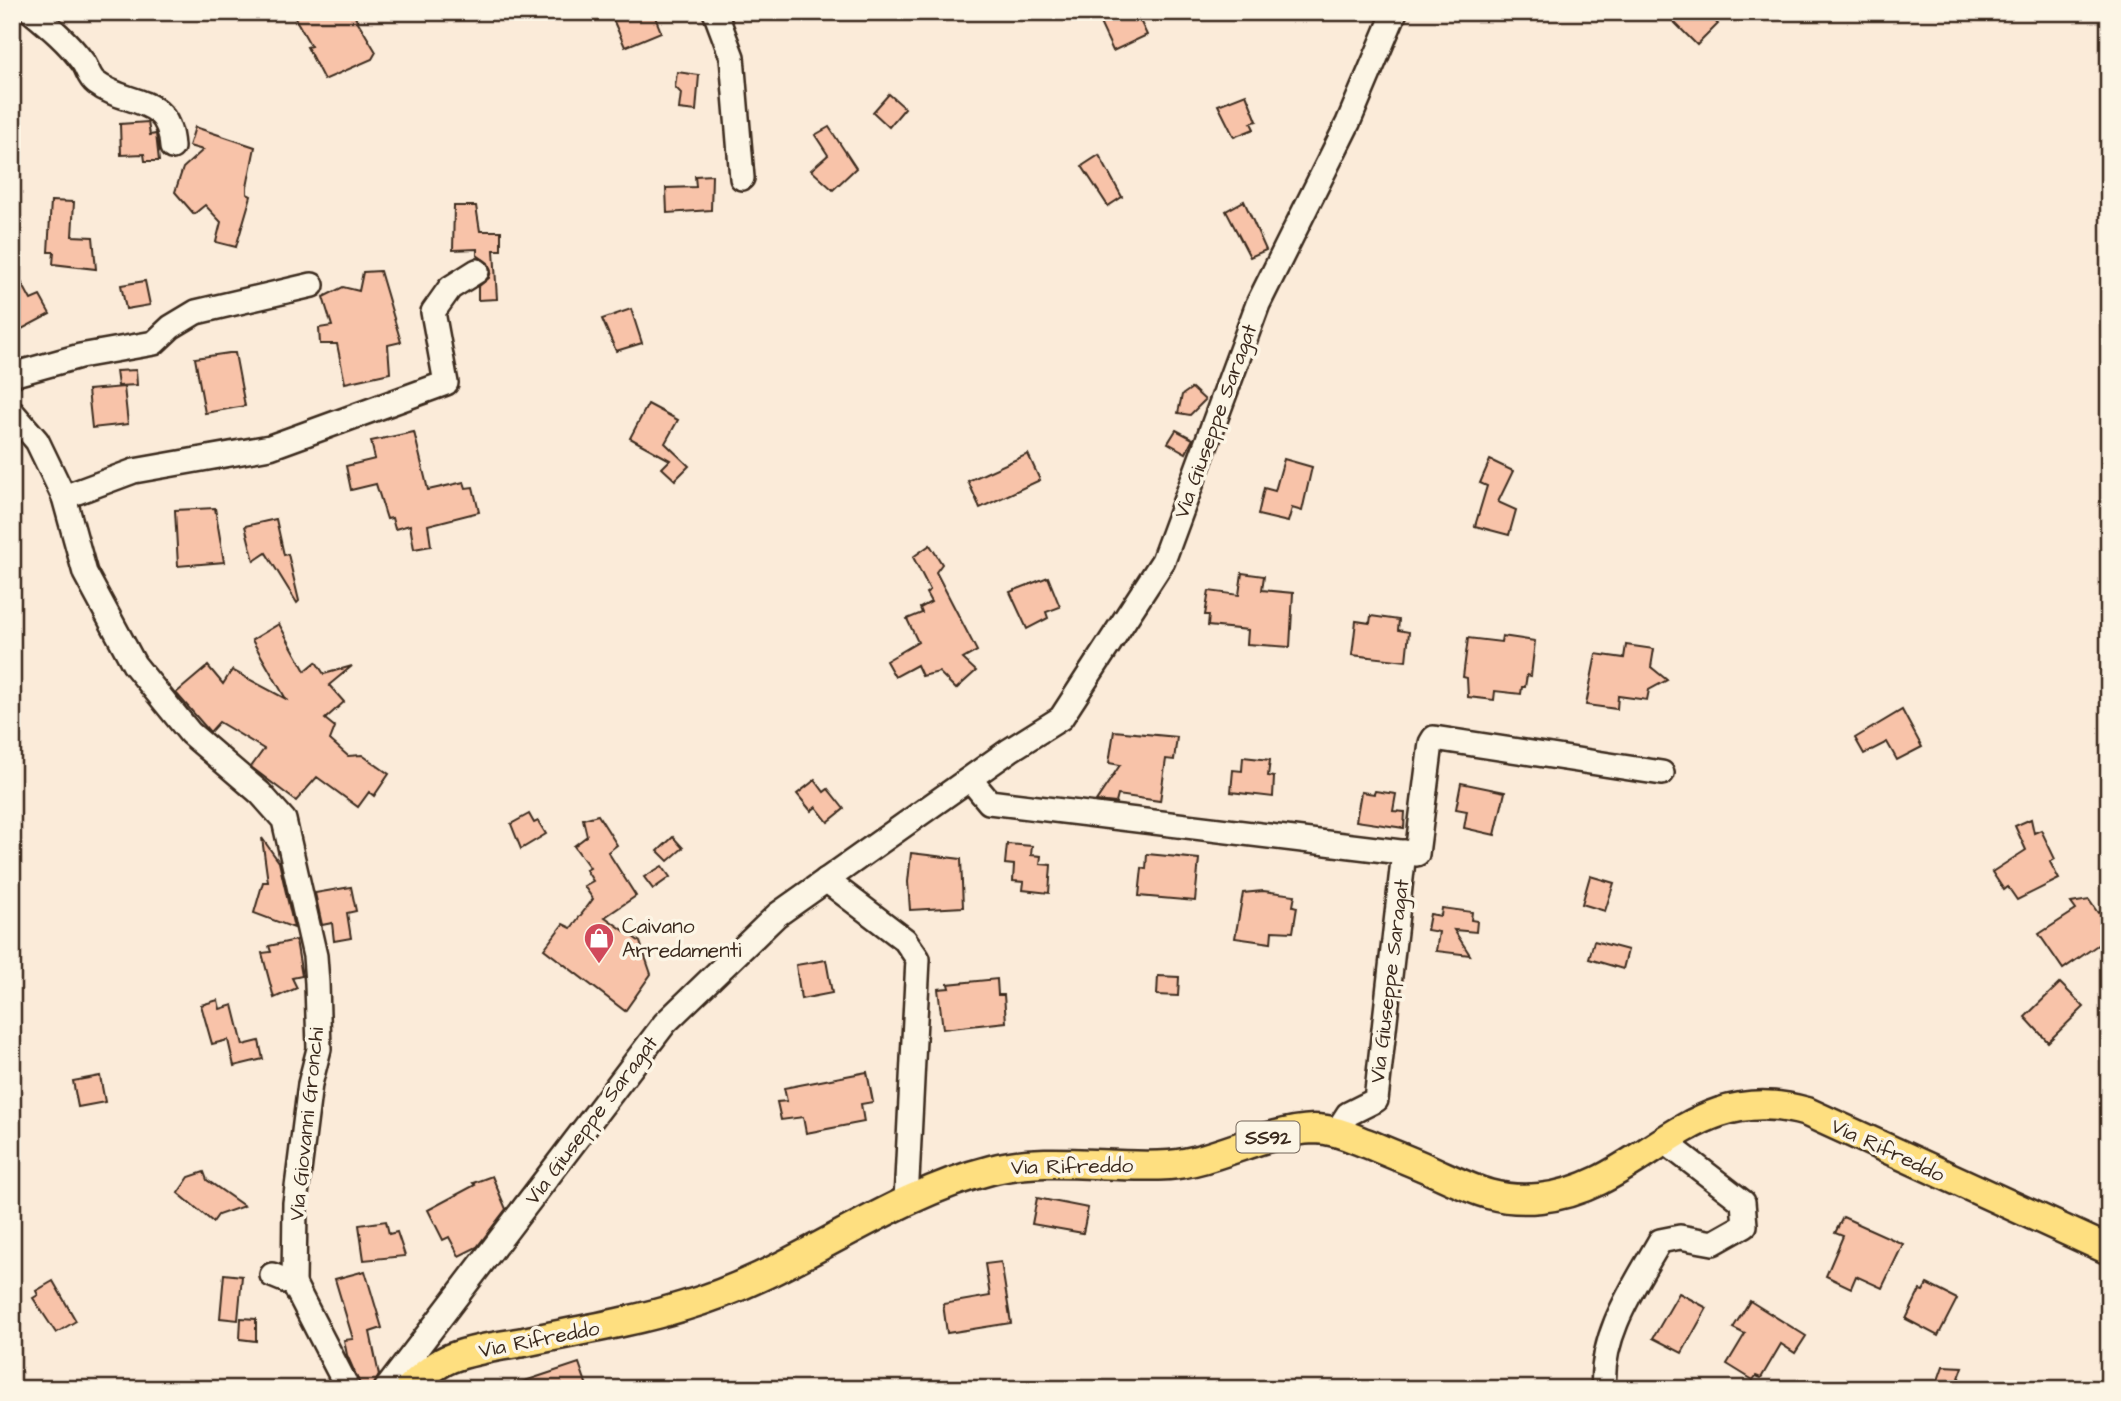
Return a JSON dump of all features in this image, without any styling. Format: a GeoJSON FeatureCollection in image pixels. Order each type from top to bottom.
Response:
{"type":"FeatureCollection","features":[{"type":"Feature","properties":{"kind":"main road","name":"Via Rifreddo"},"geometry":{"type":"LineString","coordinates":[[409,1389],[449,1359],[634,1320],[687,1306],[754,1281],[906,1200],[947,1182],[1021,1163],[1174,1164],[1283,1133],[1316,1129],[1337,1131],[1429,1168],[1470,1191],[1504,1199],[1539,1198],[1572,1192],[1606,1178],[1698,1119],[1727,1108],[1759,1104],[1791,1107],[2109,1250]]}},
{"type":"Feature","properties":{"kind":"street"},"geometry":{"type":"LineString","coordinates":[[32,12],[62,38],[98,85],[148,104],[163,116],[171,131],[172,147]]}},
{"type":"Feature","properties":{"kind":"street"},"geometry":{"type":"LineString","coordinates":[[715,12],[732,57],[742,178]]}},
{"type":"Feature","properties":{"kind":"street","name":"Via Giuseppe Saragat"},"geometry":{"type":"LineString","coordinates":[[386,1389],[665,1023],[777,915],[1061,718],[1163,561],[1258,304],[1348,123],[1395,12]]}},
{"type":"Feature","properties":{"kind":"street"},"geometry":{"type":"LineString","coordinates":[[64,497],[134,471],[270,447],[446,383],[433,312],[450,288],[477,271]]}},
{"type":"Feature","properties":{"kind":"street"},"geometry":{"type":"LineString","coordinates":[[12,375],[80,356],[154,342],[171,327],[196,312],[312,285]]}},
{"type":"Feature","properties":{"kind":"street","name":"Via Giovanni Gronchi"},"geometry":{"type":"LineString","coordinates":[[12,412],[37,441],[64,497],[85,573],[134,664],[190,733],[260,793],[284,820],[315,956],[317,983],[318,1049],[310,1084],[295,1203],[294,1284],[348,1389]]}},
{"type":"Feature","properties":{"kind":"street","name":"Via Giuseppe Saragat"},"geometry":{"type":"LineString","coordinates":[[1337,1131],[1348,1114],[1376,1100],[1411,853],[1434,738],[1662,773]]}},
{"type":"Feature","properties":{"kind":"street","name":"Via Giuseppe Saragat"},"geometry":{"type":"LineString","coordinates":[[970,779],[989,802],[1411,853]]}},
{"type":"Feature","properties":{"kind":"street"},"geometry":{"type":"LineString","coordinates":[[826,880],[905,940],[918,959],[906,1200]]}},
{"type":"Feature","properties":{"kind":"street"},"geometry":{"type":"LineString","coordinates":[[1604,1389],[1602,1372],[1621,1308],[1660,1241],[1680,1237],[1713,1243],[1745,1225],[1743,1202],[1696,1163],[1664,1141]]}},
{"type":"Feature","properties":{"kind":"street"},"geometry":{"type":"LineString","coordinates":[[272,1275],[294,1284]]}},
{"type":"Feature","properties":{"kind":"building"},"geometry":{"type":"Polygon","coordinates":[[[304,12],[352,12],[376,52],[372,59],[324,80],[307,47],[311,46],[295,18],[304,12]]]}},
{"type":"Feature","properties":{"kind":"building"},"geometry":{"type":"Polygon","coordinates":[[[625,12],[653,12],[661,32],[625,47],[612,17],[625,12]]]}},
{"type":"Feature","properties":{"kind":"building"},"geometry":{"type":"Polygon","coordinates":[[[1123,12],[1136,12],[1147,35],[1113,51],[1100,23],[1123,12]]]}},
{"type":"Feature","properties":{"kind":"building"},"geometry":{"type":"Polygon","coordinates":[[[1678,12],[1706,12],[1718,24],[1697,45],[1671,19],[1678,12]]]}},
{"type":"Feature","properties":{"kind":"building"},"geometry":{"type":"Polygon","coordinates":[[[677,72],[699,75],[696,111],[679,109],[681,93],[675,87],[677,72]]]}},
{"type":"Feature","properties":{"kind":"building"},"geometry":{"type":"Polygon","coordinates":[[[889,94],[905,108],[889,127],[873,112],[889,94]]]}},
{"type":"Feature","properties":{"kind":"building"},"geometry":{"type":"Polygon","coordinates":[[[1246,94],[1257,121],[1251,123],[1254,129],[1234,137],[1218,105],[1246,94]]]}},
{"type":"Feature","properties":{"kind":"building"},"geometry":{"type":"Polygon","coordinates":[[[148,122],[150,135],[156,134],[159,161],[145,161],[144,154],[121,155],[120,124],[148,122]]]}},
{"type":"Feature","properties":{"kind":"building"},"geometry":{"type":"Polygon","coordinates":[[[195,127],[255,147],[247,187],[247,194],[251,196],[236,247],[216,242],[221,222],[205,205],[194,214],[175,192],[183,168],[203,150],[189,146],[195,127]]]}},
{"type":"Feature","properties":{"kind":"building"},"geometry":{"type":"Polygon","coordinates":[[[829,127],[856,168],[833,190],[811,170],[828,155],[815,135],[829,127]]]}},
{"type":"Feature","properties":{"kind":"building"},"geometry":{"type":"Polygon","coordinates":[[[1099,155],[1122,197],[1108,206],[1082,166],[1099,155]]]}},
{"type":"Feature","properties":{"kind":"building"},"geometry":{"type":"Polygon","coordinates":[[[712,175],[711,210],[667,213],[666,188],[696,187],[695,176],[712,175]]]}},
{"type":"Feature","properties":{"kind":"building"},"geometry":{"type":"Polygon","coordinates":[[[51,201],[74,202],[72,236],[93,237],[96,269],[53,264],[54,252],[48,252],[51,201]]]}},
{"type":"Feature","properties":{"kind":"building"},"geometry":{"type":"Polygon","coordinates":[[[1244,201],[1266,250],[1250,257],[1226,211],[1244,201]]]}},
{"type":"Feature","properties":{"kind":"building"},"geometry":{"type":"Polygon","coordinates":[[[454,206],[476,206],[480,231],[501,231],[501,250],[494,250],[497,299],[478,300],[478,287],[489,278],[491,271],[488,263],[477,255],[477,249],[453,250],[454,206]]]}},
{"type":"Feature","properties":{"kind":"building"},"geometry":{"type":"Polygon","coordinates":[[[12,265],[31,300],[40,296],[50,314],[20,330],[12,317],[12,265]]]}},
{"type":"Feature","properties":{"kind":"building"},"geometry":{"type":"Polygon","coordinates":[[[380,271],[401,342],[388,345],[390,373],[345,383],[337,344],[320,344],[319,328],[332,326],[323,297],[343,287],[359,291],[363,272],[380,271]]]}},
{"type":"Feature","properties":{"kind":"building"},"geometry":{"type":"Polygon","coordinates":[[[145,281],[150,305],[126,309],[121,285],[145,281]]]}},
{"type":"Feature","properties":{"kind":"building"},"geometry":{"type":"Polygon","coordinates":[[[631,309],[642,343],[616,351],[602,319],[631,309]]]}},
{"type":"Feature","properties":{"kind":"building"},"geometry":{"type":"Polygon","coordinates":[[[235,353],[245,406],[205,413],[195,358],[235,353]]]}},
{"type":"Feature","properties":{"kind":"building"},"geometry":{"type":"Polygon","coordinates":[[[136,370],[137,385],[118,386],[116,371],[136,370]]]}},
{"type":"Feature","properties":{"kind":"building"},"geometry":{"type":"Polygon","coordinates":[[[124,387],[128,424],[92,428],[88,390],[124,387]]]}},
{"type":"Feature","properties":{"kind":"building"},"geometry":{"type":"Polygon","coordinates":[[[1192,388],[1205,400],[1190,415],[1178,413],[1182,395],[1192,388]]]}},
{"type":"Feature","properties":{"kind":"building"},"geometry":{"type":"Polygon","coordinates":[[[648,404],[678,420],[665,443],[689,466],[675,480],[662,468],[670,460],[630,438],[648,404]]]}},
{"type":"Feature","properties":{"kind":"building"},"geometry":{"type":"Polygon","coordinates":[[[1176,430],[1193,439],[1186,453],[1168,443],[1176,430]]]}},
{"type":"Feature","properties":{"kind":"building"},"geometry":{"type":"Polygon","coordinates":[[[414,432],[428,490],[464,482],[466,488],[473,487],[479,512],[428,525],[431,546],[414,549],[410,525],[395,529],[392,518],[387,519],[376,484],[351,490],[346,466],[375,459],[371,441],[414,432]]]}},
{"type":"Feature","properties":{"kind":"building"},"geometry":{"type":"Polygon","coordinates":[[[1028,454],[1040,480],[980,508],[968,481],[1028,454]]]}},
{"type":"Feature","properties":{"kind":"building"},"geometry":{"type":"Polygon","coordinates":[[[1284,459],[1312,467],[1302,511],[1292,508],[1288,522],[1258,515],[1264,488],[1275,491],[1284,459]]]}},
{"type":"Feature","properties":{"kind":"building"},"geometry":{"type":"Polygon","coordinates":[[[1490,460],[1513,471],[1498,502],[1516,510],[1509,535],[1475,526],[1487,486],[1480,483],[1490,460]]]}},
{"type":"Feature","properties":{"kind":"building"},"geometry":{"type":"Polygon","coordinates":[[[215,508],[224,562],[178,566],[175,510],[215,508]]]}},
{"type":"Feature","properties":{"kind":"building"},"geometry":{"type":"Polygon","coordinates":[[[276,519],[284,555],[288,554],[299,601],[297,603],[266,553],[254,561],[245,526],[276,519]]]}},
{"type":"Feature","properties":{"kind":"building"},"geometry":{"type":"Polygon","coordinates":[[[930,545],[942,564],[936,572],[977,651],[963,659],[976,671],[956,689],[939,672],[922,676],[917,665],[895,677],[886,661],[918,642],[907,619],[922,613],[920,608],[931,602],[926,593],[930,590],[913,557],[930,545]]]}},
{"type":"Feature","properties":{"kind":"building"},"geometry":{"type":"Polygon","coordinates":[[[1242,573],[1264,576],[1262,590],[1293,593],[1290,647],[1247,644],[1248,630],[1208,626],[1209,615],[1205,615],[1209,591],[1239,595],[1242,573]]]}},
{"type":"Feature","properties":{"kind":"building"},"geometry":{"type":"Polygon","coordinates":[[[1048,577],[1060,607],[1046,612],[1048,618],[1027,629],[1010,592],[1048,577]]]}},
{"type":"Feature","properties":{"kind":"building"},"geometry":{"type":"Polygon","coordinates":[[[1371,616],[1399,620],[1398,630],[1409,632],[1406,661],[1352,655],[1356,621],[1370,623],[1371,616]]]}},
{"type":"Feature","properties":{"kind":"building"},"geometry":{"type":"Polygon","coordinates":[[[279,624],[305,671],[316,662],[324,674],[352,666],[329,685],[344,702],[325,719],[335,727],[330,740],[348,756],[362,755],[389,774],[374,796],[369,792],[358,807],[317,777],[296,801],[251,767],[264,749],[219,722],[210,732],[176,693],[208,666],[223,684],[232,670],[286,699],[252,640],[279,624]]]}},
{"type":"Feature","properties":{"kind":"building"},"geometry":{"type":"Polygon","coordinates":[[[1502,636],[1535,641],[1531,676],[1527,675],[1525,687],[1522,687],[1521,694],[1495,691],[1494,700],[1468,697],[1467,678],[1463,677],[1468,638],[1501,642],[1502,636]]]}},
{"type":"Feature","properties":{"kind":"building"},"geometry":{"type":"Polygon","coordinates":[[[1626,645],[1654,649],[1651,667],[1667,680],[1649,690],[1647,700],[1618,696],[1617,709],[1586,705],[1596,654],[1624,658],[1626,645]]]}},
{"type":"Feature","properties":{"kind":"building"},"geometry":{"type":"Polygon","coordinates":[[[1902,710],[1922,747],[1897,760],[1887,742],[1864,754],[1855,738],[1902,710]]]}},
{"type":"Feature","properties":{"kind":"building"},"geometry":{"type":"Polygon","coordinates":[[[1114,731],[1177,737],[1174,760],[1166,759],[1160,801],[1118,795],[1116,803],[1096,801],[1120,765],[1109,763],[1114,731]]]}},
{"type":"Feature","properties":{"kind":"building"},"geometry":{"type":"Polygon","coordinates":[[[1243,757],[1270,760],[1268,776],[1274,777],[1273,797],[1231,792],[1233,770],[1242,771],[1243,757]]]}},
{"type":"Feature","properties":{"kind":"building"},"geometry":{"type":"Polygon","coordinates":[[[815,780],[824,792],[828,789],[844,809],[828,822],[816,807],[811,811],[797,794],[815,780]]]}},
{"type":"Feature","properties":{"kind":"building"},"geometry":{"type":"Polygon","coordinates":[[[1461,783],[1505,792],[1495,835],[1464,828],[1467,811],[1456,809],[1461,783]]]}},
{"type":"Feature","properties":{"kind":"building"},"geometry":{"type":"Polygon","coordinates":[[[1375,791],[1396,794],[1393,811],[1405,812],[1404,828],[1356,821],[1361,792],[1374,794],[1375,791]]]}},
{"type":"Feature","properties":{"kind":"building"},"geometry":{"type":"Polygon","coordinates":[[[529,814],[534,823],[538,821],[546,834],[521,849],[511,824],[529,814]]]}},
{"type":"Feature","properties":{"kind":"building"},"geometry":{"type":"Polygon","coordinates":[[[598,815],[617,845],[608,852],[636,896],[605,917],[640,942],[651,974],[625,1011],[544,949],[563,924],[571,928],[593,899],[584,886],[593,881],[586,870],[590,868],[574,846],[587,836],[583,819],[598,815]]]}},
{"type":"Feature","properties":{"kind":"building"},"geometry":{"type":"Polygon","coordinates":[[[2031,819],[2034,833],[2041,830],[2055,859],[2050,862],[2059,879],[2017,900],[2008,887],[2004,890],[1992,872],[2026,850],[2015,826],[2031,819]]]}},
{"type":"Feature","properties":{"kind":"building"},"geometry":{"type":"Polygon","coordinates":[[[673,837],[683,848],[668,861],[658,851],[673,837]]]}},
{"type":"Feature","properties":{"kind":"building"},"geometry":{"type":"Polygon","coordinates":[[[262,838],[279,862],[294,928],[254,913],[263,882],[268,882],[262,838]]]}},
{"type":"Feature","properties":{"kind":"building"},"geometry":{"type":"Polygon","coordinates":[[[1007,844],[1032,846],[1031,855],[1041,856],[1040,864],[1051,865],[1049,893],[1023,890],[1024,882],[1013,881],[1014,865],[1005,864],[1007,844]]]}},
{"type":"Feature","properties":{"kind":"building"},"geometry":{"type":"Polygon","coordinates":[[[911,853],[961,859],[963,907],[910,910],[908,882],[911,853]]]}},
{"type":"Feature","properties":{"kind":"building"},"geometry":{"type":"Polygon","coordinates":[[[1147,854],[1199,859],[1195,901],[1139,896],[1142,868],[1146,869],[1147,854]]]}},
{"type":"Feature","properties":{"kind":"building"},"geometry":{"type":"Polygon","coordinates":[[[662,866],[670,877],[653,889],[644,877],[662,866]]]}},
{"type":"Feature","properties":{"kind":"building"},"geometry":{"type":"Polygon","coordinates":[[[1590,876],[1614,883],[1605,911],[1582,904],[1590,876]]]}},
{"type":"Feature","properties":{"kind":"building"},"geometry":{"type":"Polygon","coordinates":[[[351,887],[356,911],[347,913],[351,938],[334,941],[332,923],[322,925],[315,893],[351,887]]]}},
{"type":"Feature","properties":{"kind":"building"},"geometry":{"type":"Polygon","coordinates":[[[1263,891],[1295,895],[1293,906],[1297,907],[1293,932],[1272,931],[1271,943],[1235,938],[1243,893],[1263,891]]]}},
{"type":"Feature","properties":{"kind":"building"},"geometry":{"type":"Polygon","coordinates":[[[2089,900],[2098,913],[2109,906],[2109,957],[2099,944],[2063,969],[2039,934],[2076,910],[2071,903],[2089,900]]]}},
{"type":"Feature","properties":{"kind":"building"},"geometry":{"type":"Polygon","coordinates":[[[1442,908],[1472,912],[1471,920],[1477,921],[1476,932],[1454,930],[1470,955],[1436,951],[1439,932],[1427,930],[1430,914],[1441,916],[1442,908]]]}},
{"type":"Feature","properties":{"kind":"building"},"geometry":{"type":"Polygon","coordinates":[[[296,940],[302,976],[292,978],[297,988],[274,998],[262,953],[271,952],[269,946],[296,940]]]}},
{"type":"Feature","properties":{"kind":"building"},"geometry":{"type":"Polygon","coordinates":[[[1594,941],[1628,950],[1623,969],[1589,959],[1594,941]]]}},
{"type":"Feature","properties":{"kind":"building"},"geometry":{"type":"Polygon","coordinates":[[[826,960],[832,993],[801,999],[796,965],[826,960]]]}},
{"type":"Feature","properties":{"kind":"building"},"geometry":{"type":"Polygon","coordinates":[[[1158,976],[1179,977],[1178,996],[1157,995],[1158,976]]]}},
{"type":"Feature","properties":{"kind":"building"},"geometry":{"type":"Polygon","coordinates":[[[997,979],[998,995],[1004,995],[1006,1022],[943,1029],[938,989],[949,988],[948,984],[997,979]]]}},
{"type":"Feature","properties":{"kind":"building"},"geometry":{"type":"Polygon","coordinates":[[[2060,983],[2084,1007],[2048,1042],[2025,1017],[2060,983]]]}},
{"type":"Feature","properties":{"kind":"building"},"geometry":{"type":"Polygon","coordinates":[[[218,1000],[220,1009],[233,1005],[243,1045],[259,1041],[263,1059],[234,1066],[228,1040],[212,1044],[201,1005],[218,1000]]]}},
{"type":"Feature","properties":{"kind":"building"},"geometry":{"type":"Polygon","coordinates":[[[867,1072],[873,1102],[861,1104],[864,1122],[806,1133],[803,1117],[781,1120],[777,1102],[787,1101],[784,1088],[867,1072]]]}},
{"type":"Feature","properties":{"kind":"building"},"geometry":{"type":"Polygon","coordinates":[[[100,1076],[105,1102],[78,1107],[73,1081],[100,1076]]]}},
{"type":"Feature","properties":{"kind":"building"},"geometry":{"type":"Polygon","coordinates":[[[204,1172],[207,1180],[244,1206],[218,1215],[213,1222],[178,1193],[189,1177],[204,1172]]]}},
{"type":"Feature","properties":{"kind":"building"},"geometry":{"type":"Polygon","coordinates":[[[492,1176],[506,1209],[477,1247],[459,1256],[449,1237],[443,1240],[428,1210],[475,1185],[473,1183],[492,1176]]]}},
{"type":"Feature","properties":{"kind":"building"},"geometry":{"type":"Polygon","coordinates":[[[1037,1198],[1088,1208],[1083,1233],[1032,1224],[1037,1198]]]}},
{"type":"Feature","properties":{"kind":"building"},"geometry":{"type":"Polygon","coordinates":[[[1843,1217],[1903,1244],[1882,1288],[1856,1276],[1851,1288],[1826,1276],[1843,1236],[1835,1233],[1843,1217]]]}},
{"type":"Feature","properties":{"kind":"building"},"geometry":{"type":"Polygon","coordinates":[[[386,1221],[389,1234],[397,1232],[405,1256],[364,1260],[359,1225],[386,1221]]]}},
{"type":"Feature","properties":{"kind":"building"},"geometry":{"type":"Polygon","coordinates":[[[1001,1262],[1011,1323],[947,1333],[943,1304],[990,1296],[985,1264],[1001,1262]]]}},
{"type":"Feature","properties":{"kind":"building"},"geometry":{"type":"Polygon","coordinates":[[[365,1271],[382,1328],[370,1332],[379,1375],[372,1389],[362,1389],[347,1355],[344,1340],[353,1339],[335,1279],[365,1271]]]}},
{"type":"Feature","properties":{"kind":"building"},"geometry":{"type":"Polygon","coordinates":[[[224,1274],[242,1276],[238,1320],[220,1318],[224,1274]]]}},
{"type":"Feature","properties":{"kind":"building"},"geometry":{"type":"Polygon","coordinates":[[[53,1281],[76,1321],[56,1333],[33,1298],[38,1295],[36,1291],[53,1281]]]}},
{"type":"Feature","properties":{"kind":"building"},"geometry":{"type":"Polygon","coordinates":[[[1927,1284],[1957,1299],[1938,1336],[1906,1319],[1920,1290],[1923,1291],[1927,1284]]]}},
{"type":"Feature","properties":{"kind":"building"},"geometry":{"type":"Polygon","coordinates":[[[1679,1293],[1707,1308],[1682,1353],[1653,1338],[1679,1293]]]}},
{"type":"Feature","properties":{"kind":"building"},"geometry":{"type":"Polygon","coordinates":[[[1750,1301],[1806,1336],[1795,1353],[1781,1344],[1761,1378],[1756,1376],[1753,1380],[1727,1364],[1745,1334],[1733,1328],[1750,1301]]]}},
{"type":"Feature","properties":{"kind":"building"},"geometry":{"type":"Polygon","coordinates":[[[241,1318],[256,1319],[256,1341],[240,1339],[241,1318]]]}},
{"type":"Feature","properties":{"kind":"building"},"geometry":{"type":"Polygon","coordinates":[[[579,1363],[588,1389],[511,1389],[510,1386],[579,1363]]]}},
{"type":"Feature","properties":{"kind":"building"},"geometry":{"type":"Polygon","coordinates":[[[1943,1366],[1963,1367],[1955,1389],[1935,1389],[1943,1366]]]}},
{"type":"Feature","properties":{"kind":"place","name":"Caivano Arredamenti"},"geometry":{"type":"Point","coordinates":[599,965]}}]}
